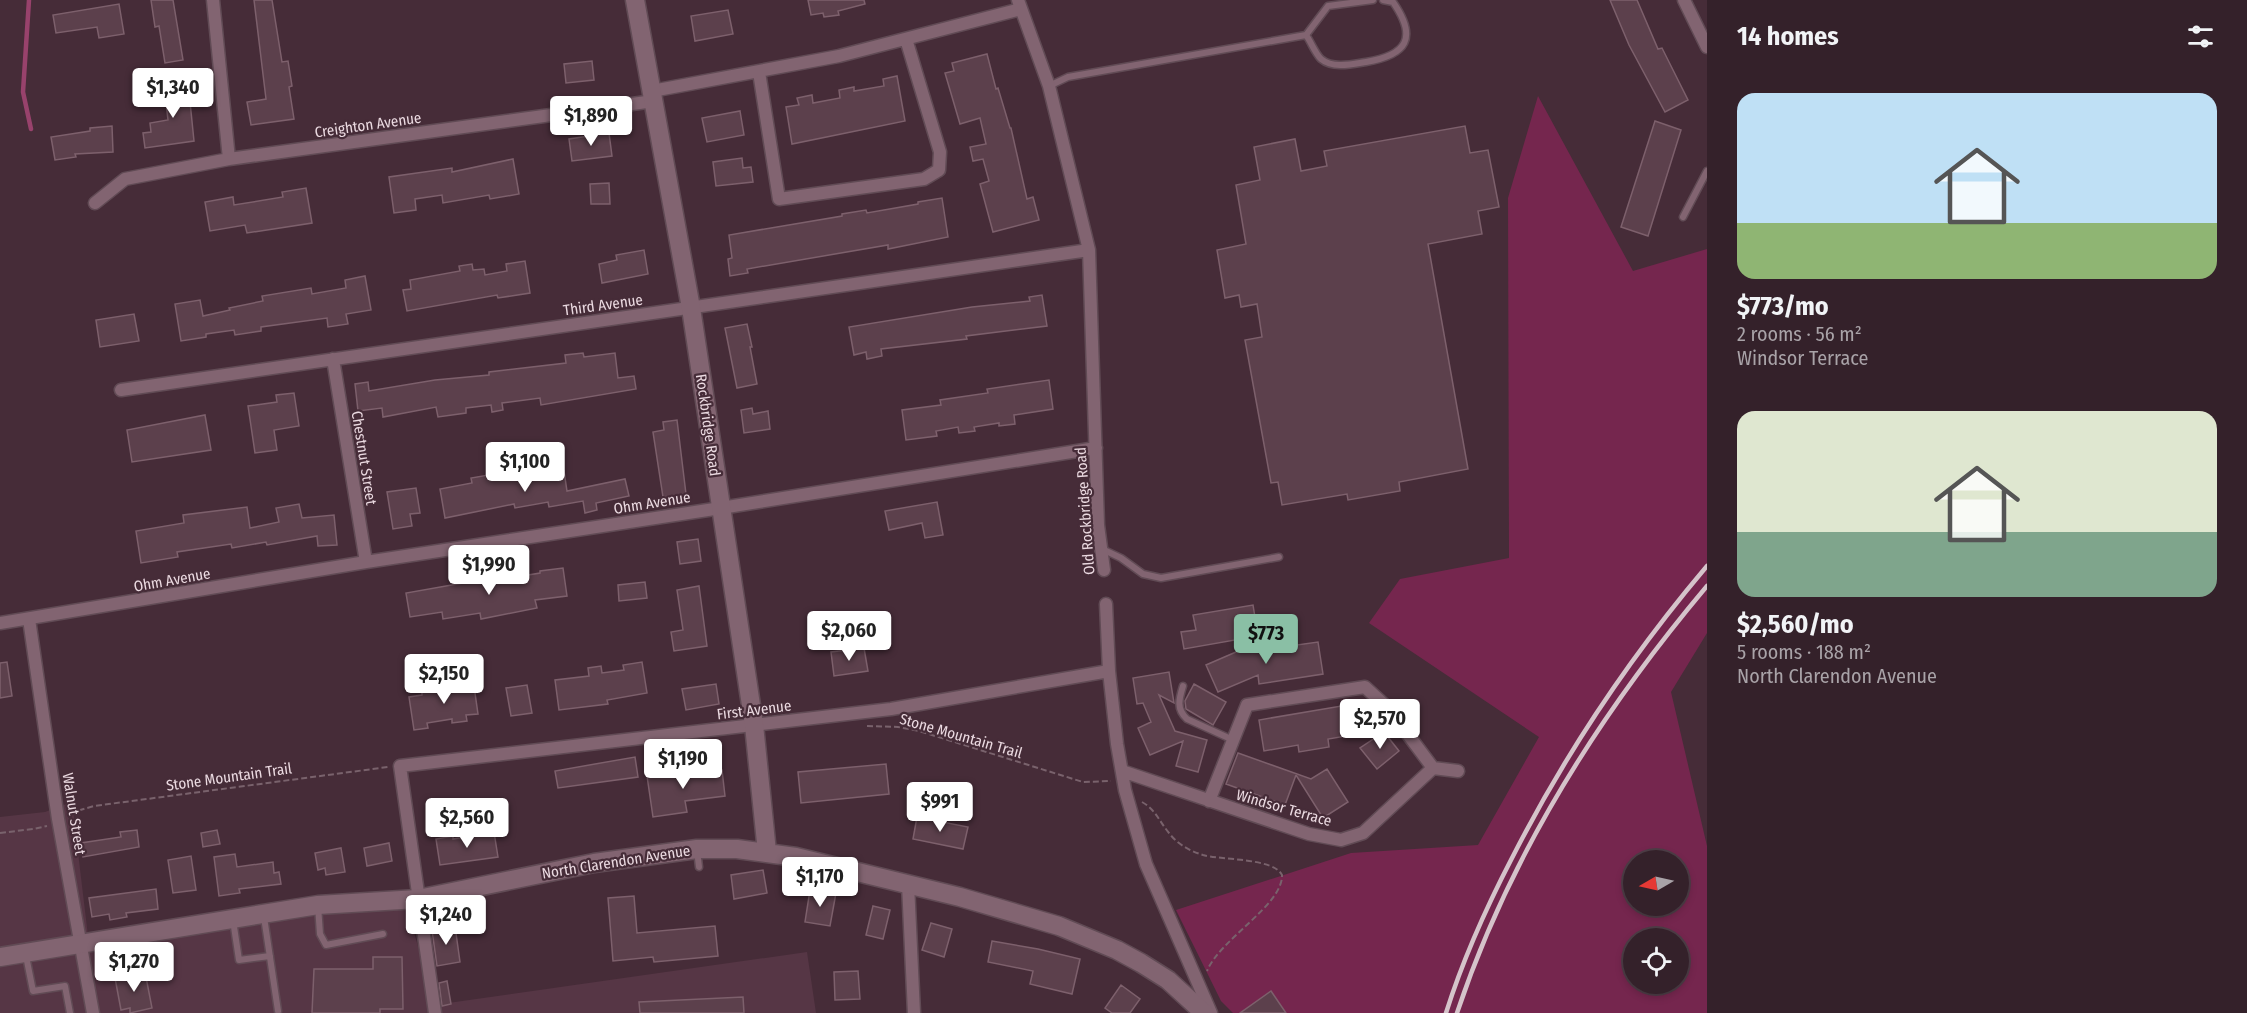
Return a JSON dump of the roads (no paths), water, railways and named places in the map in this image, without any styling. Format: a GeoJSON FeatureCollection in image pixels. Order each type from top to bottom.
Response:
{"type":"FeatureCollection","features":[{"type":"Feature","properties":{"kind":"street"},"geometry":{"type":"LineString","coordinates":[[213,0],[229,159]]}},
{"type":"Feature","properties":{"kind":"street","name":"Rockbridge Road"},"geometry":{"type":"LineString","coordinates":[[635,0],[691,308],[769,818],[767,852]]}},
{"type":"Feature","properties":{"kind":"street"},"geometry":{"type":"LineString","coordinates":[[1684,0],[1707,47]]}},
{"type":"Feature","properties":{"kind":"street","name":"Creighton Avenue"},"geometry":{"type":"LineString","coordinates":[[95,203],[125,179],[229,159],[653,96],[839,56],[906,39],[1019,5]]}},
{"type":"Feature","properties":{"kind":"street","name":"Old Rockbridge Road"},"geometry":{"type":"LineString","coordinates":[[1019,5],[1049,86],[1089,250],[1098,525],[1104,570]]}},
{"type":"Feature","properties":{"kind":"street"},"geometry":{"type":"LineString","coordinates":[[759,72],[778,199],[924,179],[939,170],[940,152],[906,39]]}},
{"type":"Feature","properties":{"kind":"street","name":"Third Avenue"},"geometry":{"type":"LineString","coordinates":[[121,390],[1089,250]]}},
{"type":"Feature","properties":{"kind":"street","name":"Chestnut Street"},"geometry":{"type":"LineString","coordinates":[[333,359],[366,561]]}},
{"type":"Feature","properties":{"kind":"street","name":"Ohm Avenue"},"geometry":{"type":"LineString","coordinates":[[0,623],[29,620],[366,561],[721,508],[1096,448]]}},
{"type":"Feature","properties":{"kind":"street"},"geometry":{"type":"LineString","coordinates":[[1106,604],[1109,671],[1119,776],[1146,864],[1211,1013]]}},
{"type":"Feature","properties":{"kind":"street","name":"Walnut Street"},"geometry":{"type":"LineString","coordinates":[[29,620],[58,819],[93,1013]]}},
{"type":"Feature","properties":{"kind":"street","name":"First Avenue"},"geometry":{"type":"LineString","coordinates":[[418,899],[400,766],[925,704],[1109,671]]}},
{"type":"Feature","properties":{"kind":"street","name":"Windsor Terrace"},"geometry":{"type":"LineString","coordinates":[[1119,776],[1209,801],[1309,834],[1341,840],[1363,833],[1433,768],[1389,709],[1365,687],[1247,705],[1209,801]]}},
{"type":"Feature","properties":{"kind":"street"},"geometry":{"type":"LineString","coordinates":[[1433,768],[1458,771]]}},
{"type":"Feature","properties":{"kind":"street","name":"North Clarendon Avenue"},"geometry":{"type":"LineString","coordinates":[[0,957],[318,905],[418,899],[594,863],[666,856],[698,858],[737,849],[869,869],[908,884],[1039,919],[1082,934],[1116,950],[1159,975],[1204,1013]]}},
{"type":"Feature","properties":{"kind":"street"},"geometry":{"type":"LineString","coordinates":[[908,884],[914,1013]]}},
{"type":"Feature","properties":{"kind":"street"},"geometry":{"type":"LineString","coordinates":[[418,899],[435,1013]]}},
{"type":"Feature","properties":{"kind":"lane"},"geometry":{"type":"LineString","coordinates":[[1049,86],[1068,77],[1306,35],[1328,6],[1373,0]]}},
{"type":"Feature","properties":{"kind":"lane"},"geometry":{"type":"LineString","coordinates":[[1306,35],[1322,60],[1341,66],[1387,58],[1402,48],[1407,33],[1404,18],[1393,2],[1383,0]]}},
{"type":"Feature","properties":{"kind":"lane"},"geometry":{"type":"LineString","coordinates":[[1683,217],[1707,171]]}},
{"type":"Feature","properties":{"kind":"lane"},"geometry":{"type":"LineString","coordinates":[[1101,549],[1121,558],[1143,574],[1161,578],[1279,557]]}},
{"type":"Feature","properties":{"kind":"lane"},"geometry":{"type":"LineString","coordinates":[[1183,686],[1178,700],[1180,713],[1186,719],[1233,740]]}},
{"type":"Feature","properties":{"kind":"lane"},"geometry":{"type":"LineString","coordinates":[[318,905],[320,934],[326,945],[383,934]]}},
{"type":"Feature","properties":{"kind":"lane"},"geometry":{"type":"LineString","coordinates":[[264,914],[278,1011]]}},
{"type":"Feature","properties":{"kind":"lane"},"geometry":{"type":"LineString","coordinates":[[233,919],[239,960],[270,956]]}},
{"type":"Feature","properties":{"kind":"lane"},"geometry":{"type":"LineString","coordinates":[[26,952],[33,991],[65,986],[70,1013]]}},
{"type":"Feature","properties":{"kind":"waterway"},"geometry":{"type":"LineString","coordinates":[[29,0],[23,92],[31,129]]}},
{"type":"Feature","properties":{"kind":"railway"},"geometry":{"type":"LineString","coordinates":[[1446,1013],[1467,953],[1484,915],[1554,780],[1626,670],[1707,566]]}},
{"type":"Feature","properties":{"kind":"railway"},"geometry":{"type":"LineString","coordinates":[[1457,1013],[1503,897],[1562,788],[1630,684],[1707,586]]}}]}
